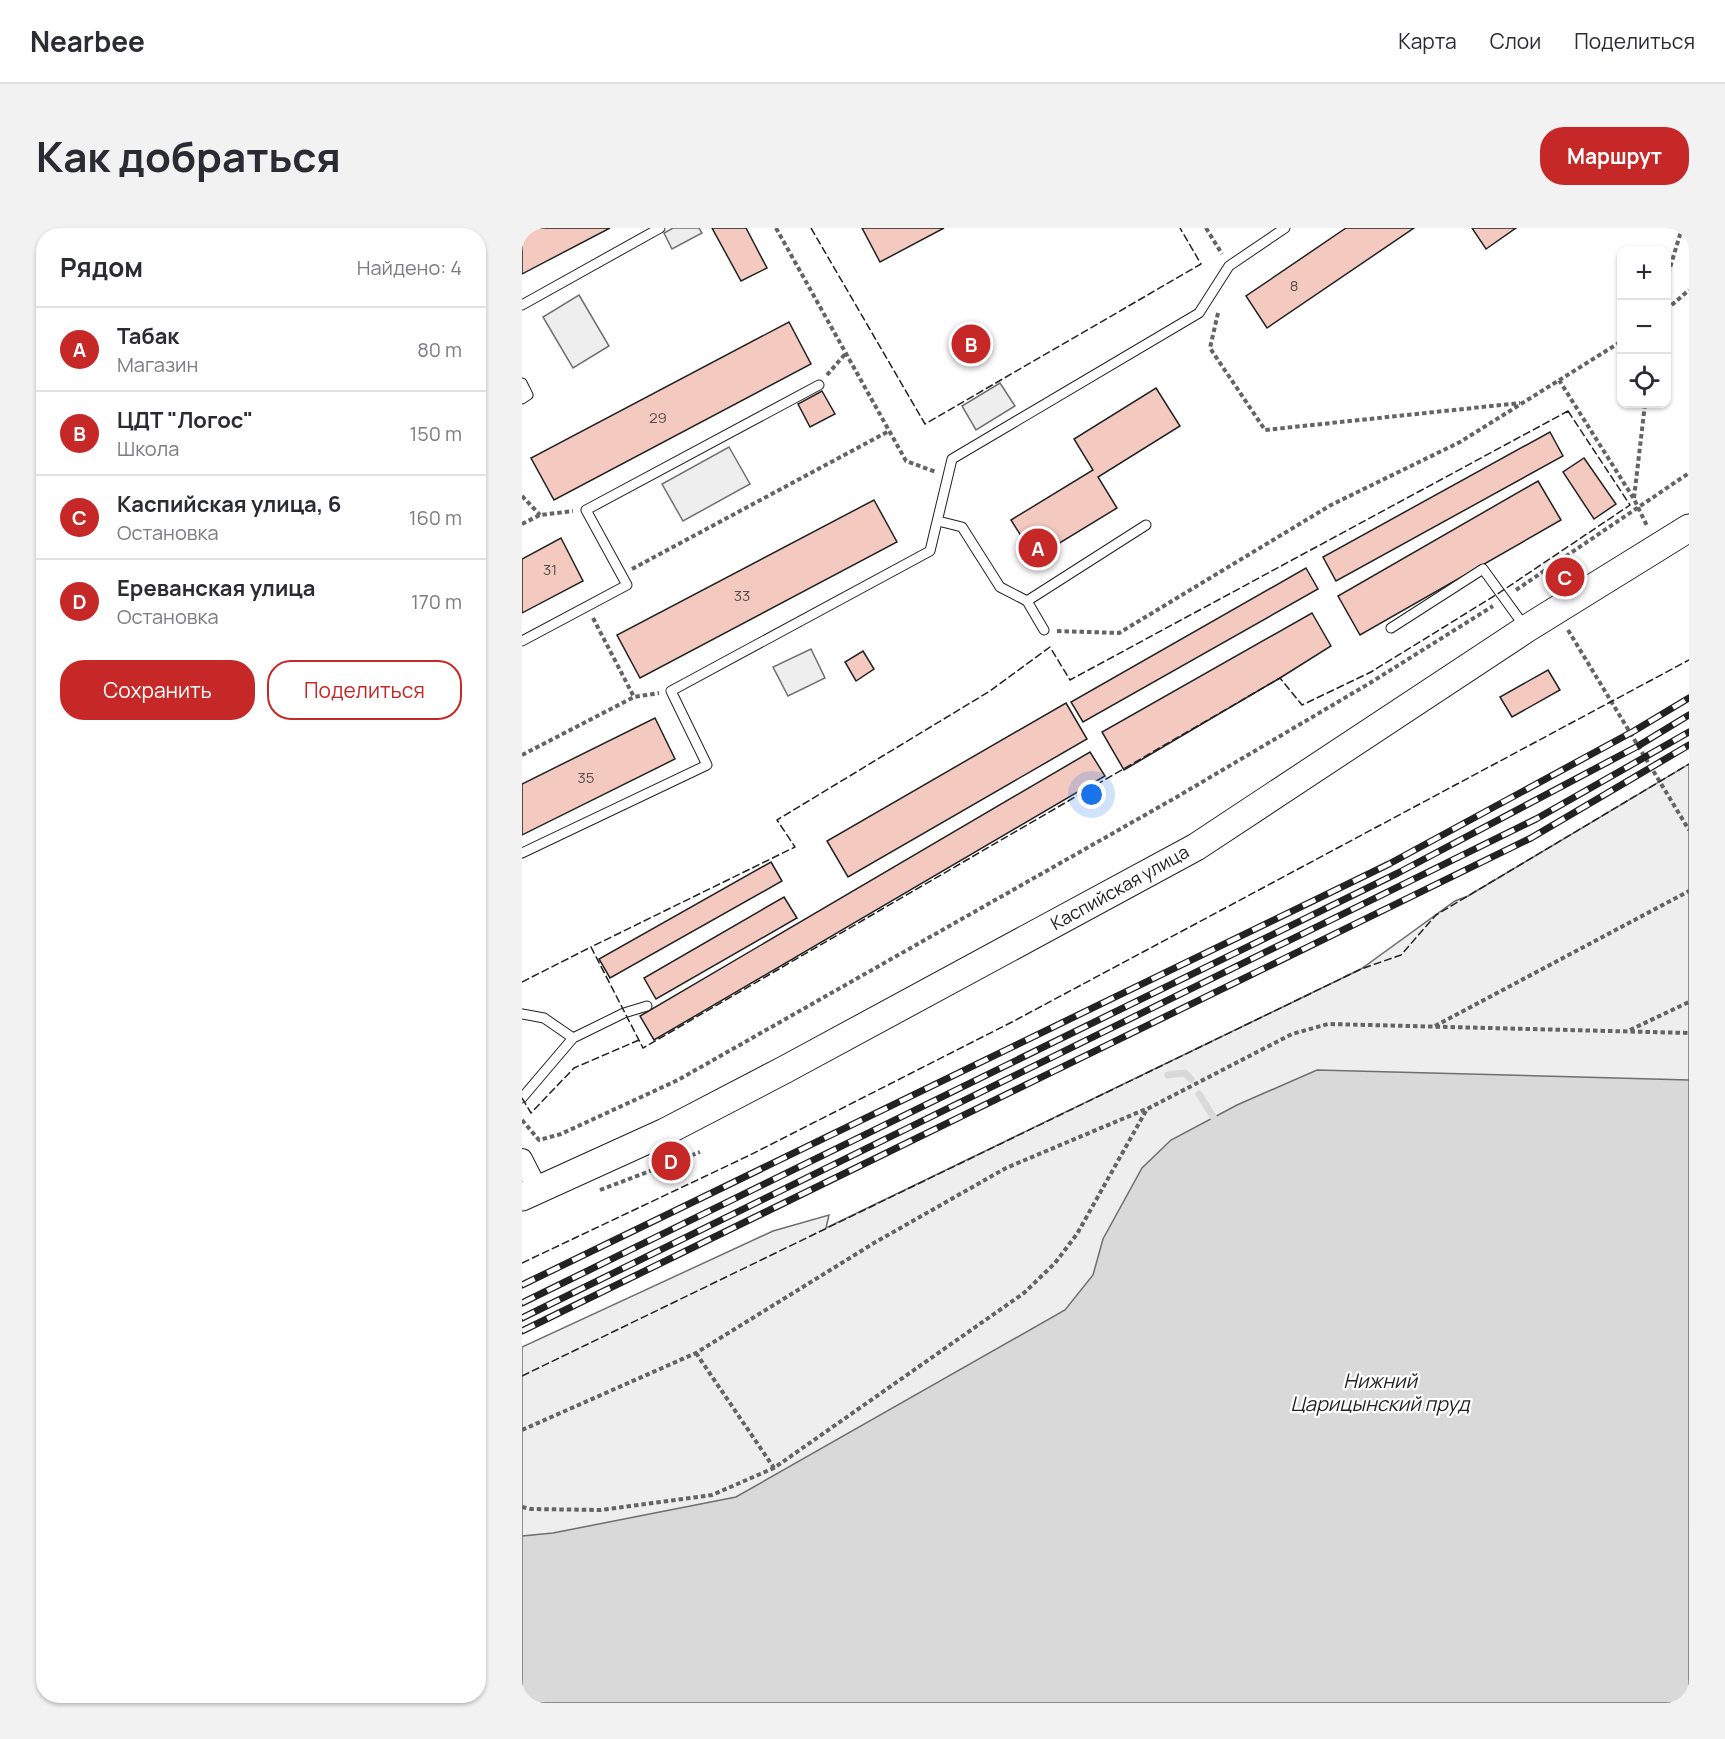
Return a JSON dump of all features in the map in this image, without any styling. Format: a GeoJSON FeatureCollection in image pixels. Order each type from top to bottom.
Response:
{"type":"FeatureCollection","features":[{"type":"Feature","properties":{"kind":"main road","name":"Каспийская улица"},"geometry":{"type":"LineString","coordinates":[[530,1194],[665,1132],[784,1070],[1196,847],[1526,629],[1557,612],[1689,528]]}},
{"type":"Feature","properties":{"kind":"street"},"geometry":{"type":"LineString","coordinates":[[522,1158],[530,1194]]}},
{"type":"Feature","properties":{"kind":"lane"},"geometry":{"type":"LineString","coordinates":[[522,305],[660,228]]}},
{"type":"Feature","properties":{"kind":"lane"},"geometry":{"type":"LineString","coordinates":[[522,853],[707,765],[671,692],[930,551],[952,459],[1199,313],[1229,266],[1285,228]]}},
{"type":"Feature","properties":{"kind":"lane"},"geometry":{"type":"LineString","coordinates":[[522,383],[528,395],[522,399]]}},
{"type":"Feature","properties":{"kind":"lane"},"geometry":{"type":"LineString","coordinates":[[522,642],[627,585],[586,510],[819,385]]}},
{"type":"Feature","properties":{"kind":"lane"},"geometry":{"type":"LineString","coordinates":[[938,521],[962,527],[1000,587],[1027,601],[1044,630]]}},
{"type":"Feature","properties":{"kind":"lane"},"geometry":{"type":"LineString","coordinates":[[1027,601],[1146,525]]}},
{"type":"Feature","properties":{"kind":"lane"},"geometry":{"type":"LineString","coordinates":[[1391,628],[1483,569],[1526,629]]}},
{"type":"Feature","properties":{"kind":"lane"},"geometry":{"type":"LineString","coordinates":[[522,1098],[573,1038],[624,1013],[647,1006]]}},
{"type":"Feature","properties":{"kind":"lane"},"geometry":{"type":"LineString","coordinates":[[522,1014],[544,1018],[573,1038]]}},
{"type":"Feature","properties":{"kind":"path"},"geometry":{"type":"LineString","coordinates":[[776,228],[906,461],[948,476]]}},
{"type":"Feature","properties":{"kind":"path"},"geometry":{"type":"LineString","coordinates":[[1206,228],[1229,266]]}},
{"type":"Feature","properties":{"kind":"path"},"geometry":{"type":"LineString","coordinates":[[1671,264],[1682,228]]}},
{"type":"Feature","properties":{"kind":"path"},"geometry":{"type":"LineString","coordinates":[[1671,306],[1689,290]]}},
{"type":"Feature","properties":{"kind":"path"},"geometry":{"type":"LineString","coordinates":[[1218,313],[1210,348],[1265,430],[1524,402]]}},
{"type":"Feature","properties":{"kind":"path"},"geometry":{"type":"LineString","coordinates":[[1044,630],[1119,633],[1330,505],[1460,442],[1617,344]]}},
{"type":"Feature","properties":{"kind":"path"},"geometry":{"type":"LineString","coordinates":[[830,372],[846,353]]}},
{"type":"Feature","properties":{"kind":"path"},"geometry":{"type":"LineString","coordinates":[[1559,380],[1634,500],[1645,408]]}},
{"type":"Feature","properties":{"kind":"path"},"geometry":{"type":"LineString","coordinates":[[621,575],[889,431]]}},
{"type":"Feature","properties":{"kind":"path"},"geometry":{"type":"LineString","coordinates":[[522,1120],[538,1140],[561,1134],[678,1080],[1174,798],[1370,683],[1504,598],[1689,473]]}},
{"type":"Feature","properties":{"kind":"path"},"geometry":{"type":"LineString","coordinates":[[522,496],[540,516]]}},
{"type":"Feature","properties":{"kind":"path"},"geometry":{"type":"LineString","coordinates":[[522,524],[540,516],[586,510]]}},
{"type":"Feature","properties":{"kind":"path"},"geometry":{"type":"LineString","coordinates":[[587,607],[634,697]]}},
{"type":"Feature","properties":{"kind":"path"},"geometry":{"type":"LineString","coordinates":[[1557,612],[1689,830]]}},
{"type":"Feature","properties":{"kind":"path"},"geometry":{"type":"LineString","coordinates":[[522,755],[634,697],[671,692]]}},
{"type":"Feature","properties":{"kind":"path"},"geometry":{"type":"LineString","coordinates":[[1433,1027],[1689,891]]}},
{"type":"Feature","properties":{"kind":"path"},"geometry":{"type":"LineString","coordinates":[[1626,1031],[1689,1002]]}},
{"type":"Feature","properties":{"kind":"path"},"geometry":{"type":"LineString","coordinates":[[522,1430],[696,1353],[874,1244],[1006,1168],[1147,1109],[1292,1034],[1328,1024],[1689,1032]]}},
{"type":"Feature","properties":{"kind":"path"},"geometry":{"type":"LineString","coordinates":[[522,1507],[601,1510],[712,1495],[774,1468],[1024,1293],[1055,1263],[1077,1233],[1147,1109]]}},
{"type":"Feature","properties":{"kind":"path"},"geometry":{"type":"LineString","coordinates":[[599,1191],[700,1152]]}},
{"type":"Feature","properties":{"kind":"path"},"geometry":{"type":"LineString","coordinates":[[696,1353],[774,1468]]}},
{"type":"Feature","properties":{"kind":"shaded area"},"geometry":{"type":"Polygon","coordinates":[[[673,228],[699,228],[702,233],[672,249],[664,233],[673,228]]]}},
{"type":"Feature","properties":{"kind":"shaded area"},"geometry":{"type":"Polygon","coordinates":[[[579,295],[609,346],[573,368],[543,317],[579,295]]]}},
{"type":"Feature","properties":{"kind":"shaded area"},"geometry":{"type":"Polygon","coordinates":[[[1000,383],[1015,406],[976,430],[962,406],[1000,383]]]}},
{"type":"Feature","properties":{"kind":"shaded area"},"geometry":{"type":"Polygon","coordinates":[[[729,447],[750,484],[683,521],[662,484],[729,447]]]}},
{"type":"Feature","properties":{"kind":"shaded area"},"geometry":{"type":"Polygon","coordinates":[[[811,649],[825,678],[788,696],[773,667],[811,649]]]}},
{"type":"Feature","properties":{"kind":"shaded area","name":"Нижний Царицынский пруд"},"geometry":{"type":"Polygon","coordinates":[[[1689,764],[1689,1703],[522,1703],[522,1347],[773,1231],[829,1215],[826,1228],[1361,969],[1455,901],[1468,896],[1689,764]]]}},
{"type":"Feature","properties":{"kind":"water","name":"Нижний Царицынский пруд"},"geometry":{"type":"Polygon","coordinates":[[[1317,1070],[1689,1080],[1689,1703],[522,1703],[522,1536],[553,1533],[736,1497],[1065,1310],[1093,1275],[1103,1239],[1142,1168],[1171,1140],[1237,1105],[1317,1070]]]}},
{"type":"Feature","properties":{"kind":"building"},"geometry":{"type":"Polygon","coordinates":[[[522,228],[610,228],[522,274],[522,228]]]}},
{"type":"Feature","properties":{"kind":"building"},"geometry":{"type":"Polygon","coordinates":[[[712,228],[746,228],[767,268],[741,281],[712,228]]]}},
{"type":"Feature","properties":{"kind":"building"},"geometry":{"type":"Polygon","coordinates":[[[862,228],[944,228],[880,262],[862,228]]]}},
{"type":"Feature","properties":{"kind":"building"},"geometry":{"type":"Polygon","coordinates":[[[1346,228],[1414,228],[1267,328],[1246,296],[1346,228]]]}},
{"type":"Feature","properties":{"kind":"building"},"geometry":{"type":"Polygon","coordinates":[[[1472,228],[1516,228],[1486,249],[1472,228]]]}},
{"type":"Feature","properties":{"kind":"building"},"geometry":{"type":"Polygon","coordinates":[[[789,322],[811,364],[554,500],[531,458],[789,322]]]}},
{"type":"Feature","properties":{"kind":"building"},"geometry":{"type":"Polygon","coordinates":[[[1156,388],[1180,426],[1098,477],[1117,508],[1035,558],[1011,520],[1093,470],[1074,439],[1156,388]]]}},
{"type":"Feature","properties":{"kind":"building"},"geometry":{"type":"Polygon","coordinates":[[[822,391],[835,414],[810,427],[798,404],[822,391]]]}},
{"type":"Feature","properties":{"kind":"building"},"geometry":{"type":"Polygon","coordinates":[[[1550,432],[1563,456],[1336,581],[1323,557],[1550,432]]]}},
{"type":"Feature","properties":{"kind":"building"},"geometry":{"type":"Polygon","coordinates":[[[1584,458],[1616,504],[1594,519],[1563,472],[1584,458]]]}},
{"type":"Feature","properties":{"kind":"building"},"geometry":{"type":"Polygon","coordinates":[[[1538,481],[1561,520],[1360,635],[1338,596],[1538,481]]]}},
{"type":"Feature","properties":{"kind":"building"},"geometry":{"type":"Polygon","coordinates":[[[874,500],[897,542],[640,678],[617,635],[874,500]]]}},
{"type":"Feature","properties":{"kind":"building"},"geometry":{"type":"Polygon","coordinates":[[[561,538],[583,581],[522,613],[522,559],[561,538]]]}},
{"type":"Feature","properties":{"kind":"building"},"geometry":{"type":"Polygon","coordinates":[[[1306,568],[1318,589],[1083,722],[1071,702],[1306,568]]]}},
{"type":"Feature","properties":{"kind":"building"},"geometry":{"type":"Polygon","coordinates":[[[1312,613],[1331,646],[1124,770],[1102,732],[1312,613]]]}},
{"type":"Feature","properties":{"kind":"building"},"geometry":{"type":"Polygon","coordinates":[[[863,651],[874,669],[856,681],[845,662],[863,651]]]}},
{"type":"Feature","properties":{"kind":"building"},"geometry":{"type":"Polygon","coordinates":[[[1548,670],[1560,690],[1512,717],[1500,697],[1548,670]]]}},
{"type":"Feature","properties":{"kind":"building"},"geometry":{"type":"Polygon","coordinates":[[[1066,703],[1087,739],[848,877],[827,841],[1066,703]]]}},
{"type":"Feature","properties":{"kind":"building"},"geometry":{"type":"Polygon","coordinates":[[[655,718],[675,759],[522,835],[522,784],[655,718]]]}},
{"type":"Feature","properties":{"kind":"building"},"geometry":{"type":"Polygon","coordinates":[[[1090,752],[1105,776],[654,1040],[640,1016],[1090,752]]]}},
{"type":"Feature","properties":{"kind":"building"},"geometry":{"type":"Polygon","coordinates":[[[771,862],[782,881],[610,978],[599,959],[771,862]]]}},
{"type":"Feature","properties":{"kind":"building"},"geometry":{"type":"Polygon","coordinates":[[[784,897],[797,918],[656,999],[644,978],[784,897]]]}},
{"type":"Feature","properties":{"kind":"waterway"},"geometry":{"type":"LineString","coordinates":[[1168,1075],[1185,1073],[1191,1079]]}},
{"type":"Feature","properties":{"kind":"waterway"},"geometry":{"type":"LineString","coordinates":[[1199,1094],[1217,1123]]}},
{"type":"Feature","properties":{"kind":"railway"},"geometry":{"type":"LineString","coordinates":[[522,1285],[1389,864],[1634,731],[1689,698]]}},
{"type":"Feature","properties":{"kind":"railway"},"geometry":{"type":"LineString","coordinates":[[522,1303],[1398,873],[1638,746],[1689,715]]}},
{"type":"Feature","properties":{"kind":"railway"},"geometry":{"type":"LineString","coordinates":[[522,1318],[1536,819],[1689,732]]}},
{"type":"Feature","properties":{"kind":"railway"},"geometry":{"type":"LineString","coordinates":[[522,1331],[1531,838],[1689,745]]}},
{"type":"Feature","properties":{"kind":"fence"},"geometry":{"type":"LineString","coordinates":[[811,228],[925,424],[1201,264],[1180,228]]}},
{"type":"Feature","properties":{"kind":"fence"},"geometry":{"type":"LineString","coordinates":[[1568,411],[1630,505],[1499,593],[1371,672],[1302,705],[1280,678],[643,1048],[591,947],[795,847],[777,820],[990,691],[1050,647],[1070,680],[1568,411]]}},
{"type":"Feature","properties":{"kind":"fence"},"geometry":{"type":"LineString","coordinates":[[522,1263],[748,1156],[1012,1022],[1689,660]]}},
{"type":"Feature","properties":{"kind":"fence"},"geometry":{"type":"LineString","coordinates":[[522,1376],[1361,969],[1401,955],[1436,915],[1689,764]]}},
{"type":"Feature","properties":{"kind":"fence"},"geometry":{"type":"LineString","coordinates":[[522,982],[591,947]]}},
{"type":"Feature","properties":{"kind":"fence"},"geometry":{"type":"LineString","coordinates":[[522,1098],[531,1113],[574,1068],[639,1040]]}},
{"type":"Feature","properties":{"kind":"place","name":"ЦДТ \"Логос\""},"geometry":{"type":"Point","coordinates":[971,344]}},
{"type":"Feature","properties":{"kind":"place","name":"Табак"},"geometry":{"type":"Point","coordinates":[1038,548]}},
{"type":"Feature","properties":{"kind":"place","name":"Каспийская улица, 6"},"geometry":{"type":"Point","coordinates":[1565,577]}},
{"type":"Feature","properties":{"kind":"place","name":"Ереванская улица"},"geometry":{"type":"Point","coordinates":[671,1161]}}]}
